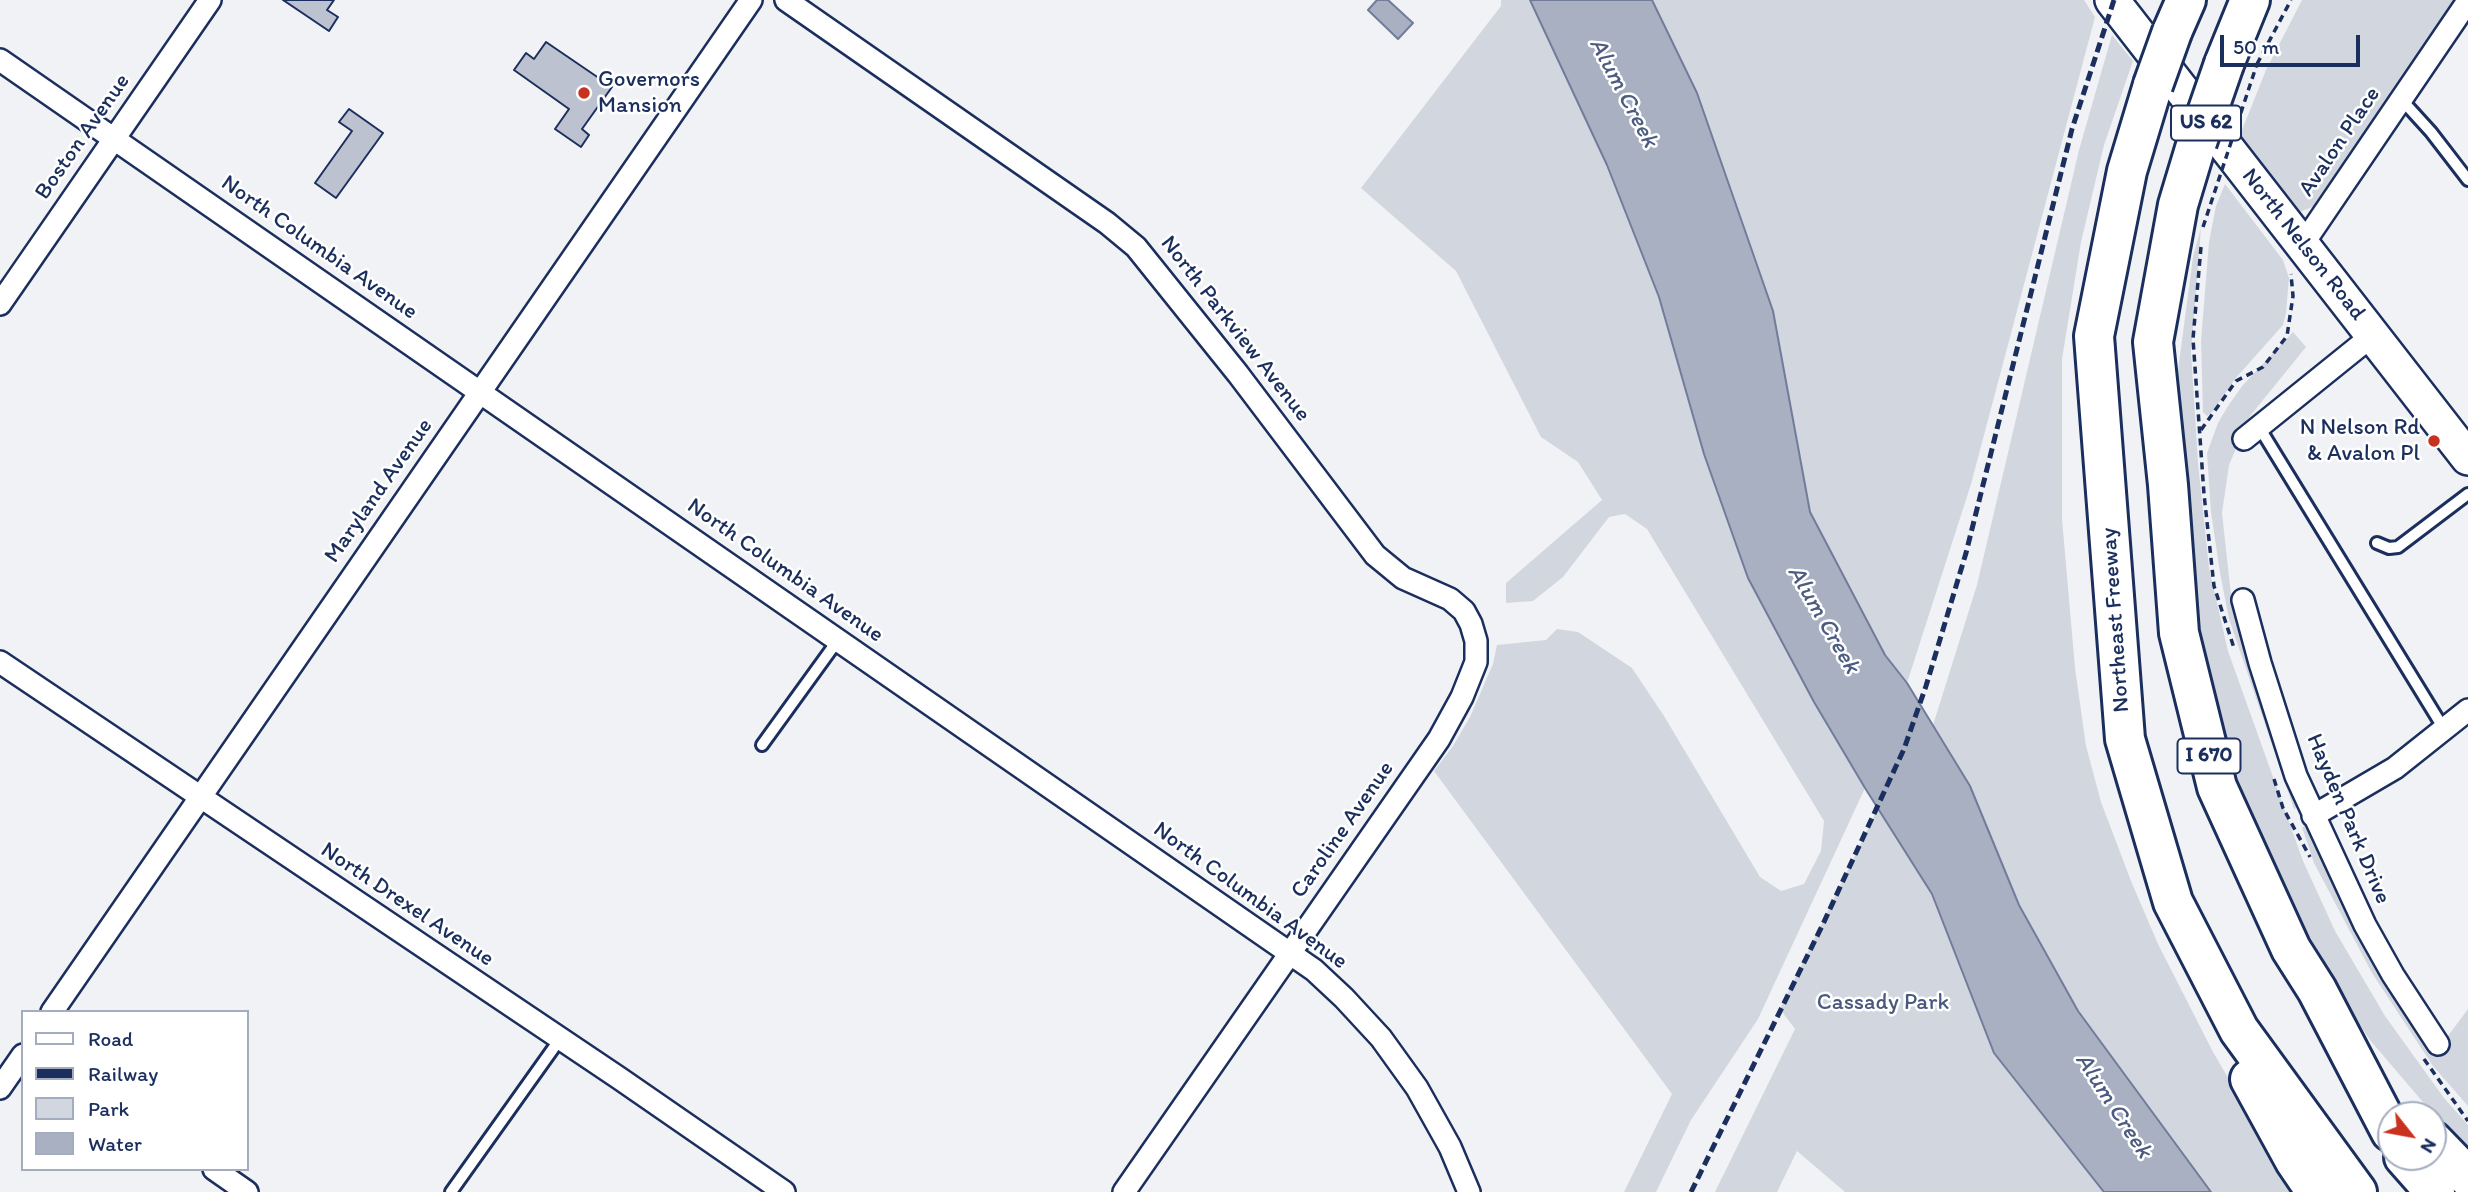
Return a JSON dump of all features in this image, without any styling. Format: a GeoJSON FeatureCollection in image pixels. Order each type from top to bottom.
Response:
{"type":"FeatureCollection","features":[{"type":"Feature","properties":{"kind":"highway","name":"I 670"},"geometry":{"type":"LineString","coordinates":[[2250,0],[2241,64],[2206,148],[2178,205],[2153,342],[2168,485],[2179,633],[2217,787],[2291,949],[2317,990],[2377,1105]]}},
{"type":"Feature","properties":{"kind":"highway","name":"Northeast Freeway"},"geometry":{"type":"LineString","coordinates":[[2179,16],[2153,85],[2127,172],[2094,336],[2125,739],[2170,897],[2239,1030],[2357,1192]]}},
{"type":"Feature","properties":{"kind":"highway"},"geometry":{"type":"LineString","coordinates":[[2184,923],[2231,1044],[2295,1161],[2316,1192]]}},
{"type":"Feature","properties":{"kind":"highway"},"geometry":{"type":"LineString","coordinates":[[2317,990],[2399,1101]]}},
{"type":"Feature","properties":{"kind":"highway"},"geometry":{"type":"LineString","coordinates":[[2447,1155],[2468,1177]]}},
{"type":"Feature","properties":{"kind":"highway"},"geometry":{"type":"LineString","coordinates":[[2416,1171],[2435,1192]]}},
{"type":"Feature","properties":{"kind":"main road","name":"North Nelson Road"},"geometry":{"type":"LineString","coordinates":[[2112,0],[2296,253],[2373,335],[2468,458]]}},
{"type":"Feature","properties":{"kind":"street","name":"Boston Avenue"},"geometry":{"type":"LineString","coordinates":[[0,304],[210,0]]}},
{"type":"Feature","properties":{"kind":"street","name":"Maryland Avenue"},"geometry":{"type":"LineString","coordinates":[[53,1010],[751,0]]}},
{"type":"Feature","properties":{"kind":"street","name":"North Parkview Avenue"},"geometry":{"type":"LineString","coordinates":[[786,0],[1107,223],[1136,247],[1152,263],[1375,555],[1388,568],[1412,583],[1450,598],[1464,611],[1471,624]]}},
{"type":"Feature","properties":{"kind":"street","name":"Avalon Place"},"geometry":{"type":"LineString","coordinates":[[2296,253],[2468,1]]}},
{"type":"Feature","properties":{"kind":"street","name":"North Columbia Avenue"},"geometry":{"type":"LineString","coordinates":[[0,60],[1290,952],[1344,998],[1381,1038],[1417,1088],[1450,1147],[1469,1192]]}},
{"type":"Feature","properties":{"kind":"street"},"geometry":{"type":"LineString","coordinates":[[2251,433],[2373,335]]}},
{"type":"Feature","properties":{"kind":"street","name":"Hayden Park Drive"},"geometry":{"type":"LineString","coordinates":[[2243,600],[2296,776],[2365,925],[2393,975],[2438,1044]]}},
{"type":"Feature","properties":{"kind":"street","name":"Caroline Avenue"},"geometry":{"type":"LineString","coordinates":[[1124,1192],[1439,739],[1462,697],[1476,662],[1476,641],[1471,624]]}},
{"type":"Feature","properties":{"kind":"street","name":"North Drexel Avenue"},"geometry":{"type":"LineString","coordinates":[[0,662],[783,1192]]}},
{"type":"Feature","properties":{"kind":"street"},"geometry":{"type":"LineString","coordinates":[[2314,816],[2395,768],[2468,710]]}},
{"type":"Feature","properties":{"kind":"street"},"geometry":{"type":"LineString","coordinates":[[0,1088],[21,1058]]}},
{"type":"Feature","properties":{"kind":"street"},"geometry":{"type":"LineString","coordinates":[[217,1171],[247,1192]]}},
{"type":"Feature","properties":{"kind":"lane"},"geometry":{"type":"LineString","coordinates":[[2401,99],[2468,180]]}},
{"type":"Feature","properties":{"kind":"lane"},"geometry":{"type":"LineString","coordinates":[[2251,433],[2444,729]]}},
{"type":"Feature","properties":{"kind":"lane"},"geometry":{"type":"LineString","coordinates":[[2377,544],[2389,548],[2398,547],[2468,494]]}},
{"type":"Feature","properties":{"kind":"lane"},"geometry":{"type":"LineString","coordinates":[[762,745],[838,640]]}},
{"type":"Feature","properties":{"kind":"lane"},"geometry":{"type":"LineString","coordinates":[[451,1192],[560,1039]]}},
{"type":"Feature","properties":{"kind":"path"},"geometry":{"type":"LineString","coordinates":[[2291,0],[2241,64],[2203,227],[2193,339],[2200,431],[2236,381],[2263,367],[2287,336],[2296,253]]}},
{"type":"Feature","properties":{"kind":"path"},"geometry":{"type":"LineString","coordinates":[[2206,148],[2232,176]]}},
{"type":"Feature","properties":{"kind":"green space"},"geometry":{"type":"Polygon","coordinates":[[[1501,0],[1530,0],[1607,165],[1659,297],[1704,454],[1748,578],[1814,702],[1865,788],[1758,1019],[1691,1120],[1656,1192],[1624,1192],[1672,1094],[1434,771],[1470,717],[1493,664],[1497,645],[1546,640],[1557,629],[1578,632],[1632,668],[1664,716],[1760,877],[1781,891],[1804,884],[1821,851],[1824,821],[1647,529],[1625,514],[1609,517],[1563,577],[1533,601],[1506,603],[1506,583],[1602,500],[1578,462],[1541,437],[1456,271],[1361,188],[1501,6],[1501,0]]]}},
{"type":"Feature","properties":{"kind":"green space"},"geometry":{"type":"Polygon","coordinates":[[[1652,0],[2084,0],[2095,17],[1971,484],[1907,683],[1885,655],[1810,512],[1773,310],[1697,93],[1652,0]]]}},
{"type":"Feature","properties":{"kind":"green space"},"geometry":{"type":"Polygon","coordinates":[[[2302,0],[2458,0],[2318,205],[2299,212],[2240,135],[2266,70],[2302,0]]]}},
{"type":"Feature","properties":{"kind":"green space"},"geometry":{"type":"Polygon","coordinates":[[[2112,35],[2133,61],[2104,145],[2081,242],[2062,359],[2062,519],[2075,668],[2086,746],[2101,802],[2158,944],[2213,1052],[2298,1192],[2211,1192],[2205,1185],[2078,1011],[2020,905],[1970,786],[1933,725],[1977,585],[2079,150],[2112,35]]]}},
{"type":"Feature","properties":{"kind":"green space"},"geometry":{"type":"Polygon","coordinates":[[[2225,184],[2283,260],[2289,278],[2283,325],[2234,380],[2207,416],[2203,412],[2201,341],[2209,242],[2216,206],[2225,184]]]}},
{"type":"Feature","properties":{"kind":"green space"},"geometry":{"type":"Polygon","coordinates":[[[2201,228],[2191,352],[2198,463],[2209,568],[2228,651],[2303,861],[2335,931],[2385,1016],[2447,1101],[2422,1101],[2370,1040],[2309,949],[2251,828],[2223,739],[2192,624],[2174,401],[2193,257],[2201,228]]]}},
{"type":"Feature","properties":{"kind":"green space"},"geometry":{"type":"Polygon","coordinates":[[[2293,332],[2306,347],[2250,416],[2229,465],[2222,513],[2232,604],[2303,806],[2294,809],[2229,619],[2211,512],[2207,453],[2218,423],[2228,406],[2243,385],[2293,332]]]}},
{"type":"Feature","properties":{"kind":"green space","name":"Cassady Park"},"geometry":{"type":"Polygon","coordinates":[[[1879,806],[1932,894],[1994,1053],[2104,1192],[1845,1192],[1797,1151],[1777,1192],[1715,1192],[1795,1029],[1780,1009],[1879,806]]]}},
{"type":"Feature","properties":{"kind":"green space"},"geometry":{"type":"Polygon","coordinates":[[[2311,825],[2439,1048],[2468,1009],[2468,1106],[2433,1066],[2372,973],[2314,863],[2302,827],[2311,825]]]}},
{"type":"Feature","properties":{"kind":"green space"},"geometry":{"type":"Polygon","coordinates":[[[2447,1101],[2468,1125],[2468,1155],[2447,1130],[2447,1101]]]}},
{"type":"Feature","properties":{"kind":"water"},"geometry":{"type":"Polygon","coordinates":[[[1377,0],[1388,0],[1413,23],[1398,39],[1368,10],[1377,0]]]}},
{"type":"Feature","properties":{"kind":"water","name":"Alum Creek"},"geometry":{"type":"Polygon","coordinates":[[[1530,0],[1652,0],[1697,93],[1773,311],[1810,512],[1885,655],[1907,683],[1970,786],[2019,905],[2078,1011],[2211,1192],[2104,1192],[1994,1053],[1932,894],[1814,702],[1748,578],[1704,454],[1659,297],[1607,165],[1530,0]]]}},
{"type":"Feature","properties":{"kind":"building"},"geometry":{"type":"Polygon","coordinates":[[[283,0],[334,0],[327,10],[338,17],[329,31],[283,0]]]}},
{"type":"Feature","properties":{"kind":"building","name":"Governors Mansion"},"geometry":{"type":"Polygon","coordinates":[[[546,42],[612,87],[582,129],[589,135],[581,147],[555,129],[569,109],[514,70],[526,53],[534,59],[546,42]]]}},
{"type":"Feature","properties":{"kind":"building"},"geometry":{"type":"Polygon","coordinates":[[[349,109],[383,133],[336,198],[315,183],[352,131],[339,122],[349,109]]]}},
{"type":"Feature","properties":{"kind":"railway"},"geometry":{"type":"LineString","coordinates":[[1691,1192],[1823,924],[1904,749],[1966,553],[2072,129],[2114,0]]}},
{"type":"Feature","properties":{"kind":"place","name":"Governors Mansion"},"geometry":{"type":"Point","coordinates":[584,93]}},
{"type":"Feature","properties":{"kind":"place","name":"N Nelson Rd & Avalon Pl"},"geometry":{"type":"Point","coordinates":[2434,441]}}]}
